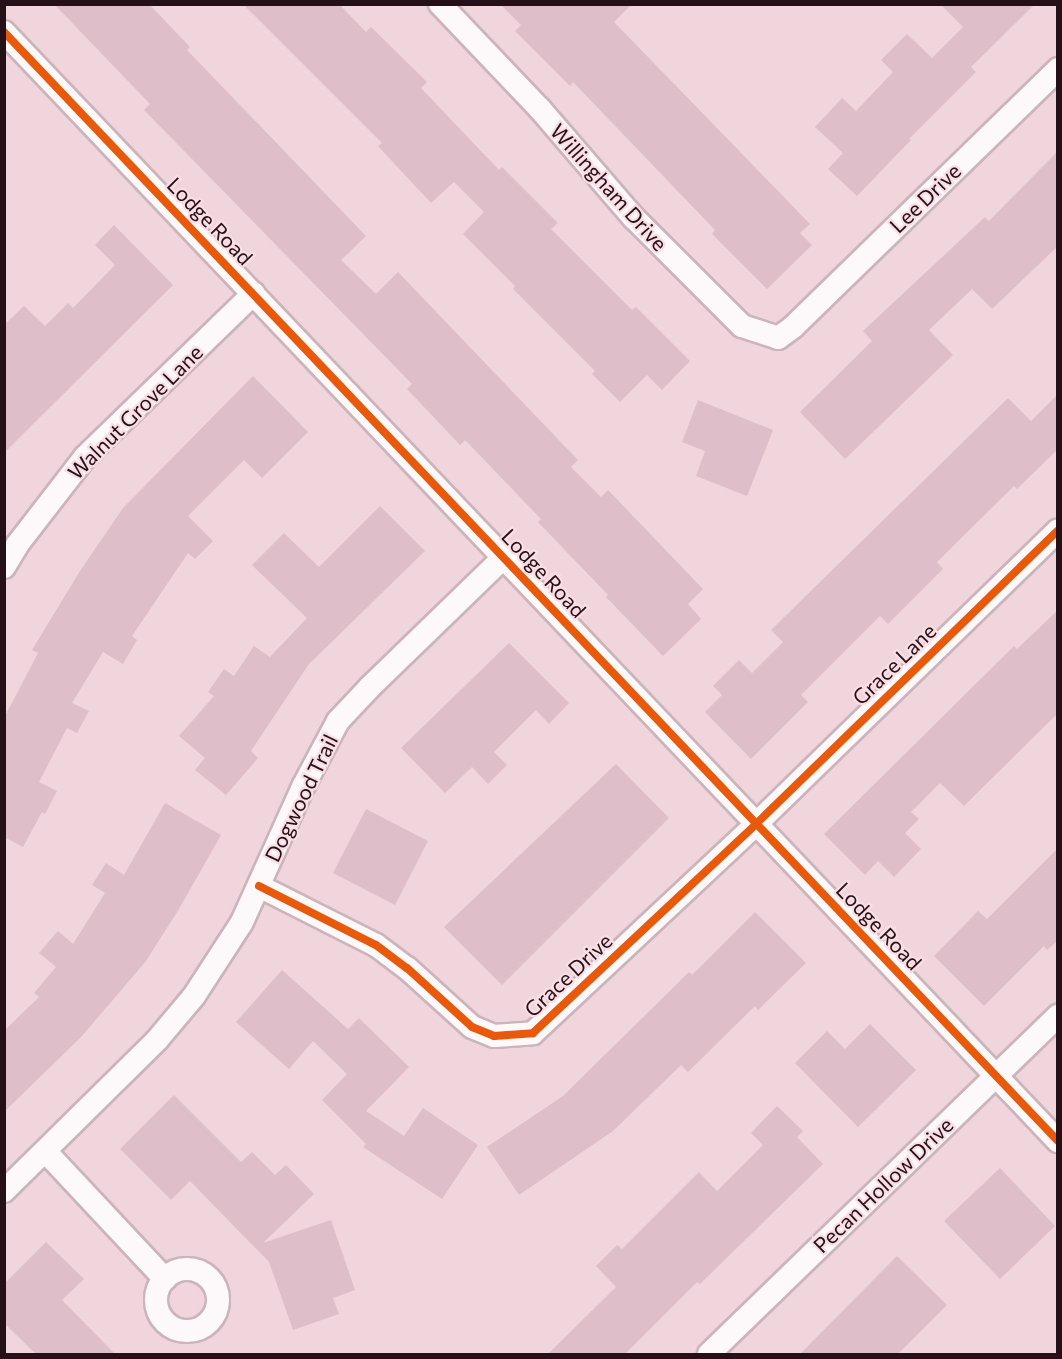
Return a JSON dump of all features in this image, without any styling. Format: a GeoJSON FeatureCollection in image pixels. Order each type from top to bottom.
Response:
{"type":"FeatureCollection","features":[{"type":"Feature","properties":{"kind":"street","name":"Willingham Drive"},"geometry":{"type":"LineString","coordinates":[[440,4],[540,109],[633,217],[742,326],[778,338],[793,327]]}},
{"type":"Feature","properties":{"kind":"street","name":"Lodge Road"},"geometry":{"type":"LineString","coordinates":[[4,32],[1058,1141]]}},
{"type":"Feature","properties":{"kind":"street","name":"Lee Drive"},"geometry":{"type":"LineString","coordinates":[[793,327],[1058,69]]}},
{"type":"Feature","properties":{"kind":"street","name":"Walnut Grove Lane"},"geometry":{"type":"LineString","coordinates":[[4,567],[17,545],[85,457],[254,293]]}},
{"type":"Feature","properties":{"kind":"street","name":"Grace Lane"},"geometry":{"type":"LineString","coordinates":[[756,824],[1058,530]]}},
{"type":"Feature","properties":{"kind":"street","name":"Dogwood Trail"},"geometry":{"type":"LineString","coordinates":[[4,1191],[157,1040],[194,996],[242,922],[304,785],[338,721],[504,557]]}},
{"type":"Feature","properties":{"kind":"street","name":"Grace Drive"},"geometry":{"type":"LineString","coordinates":[[259,886],[376,945],[407,968],[472,1027],[495,1036],[533,1033],[756,824]]}},
{"type":"Feature","properties":{"kind":"street","name":"Pecan Hollow Drive"},"geometry":{"type":"LineString","coordinates":[[709,1354],[1058,1016]]}},
{"type":"Feature","properties":{"kind":"street"},"geometry":{"type":"LineString","coordinates":[[45,1152],[165,1279]]}},
{"type":"Feature","properties":{"kind":"building"},"geometry":{"type":"Polygon","coordinates":[[[54,4],[149,4],[190,47],[187,50],[366,236],[341,260],[376,294],[398,272],[578,460],[571,467],[601,497],[608,490],[703,589],[688,604],[701,619],[663,656],[538,522],[541,519],[465,440],[460,445],[407,389],[412,384],[144,110],[150,104],[54,4]]]}},
{"type":"Feature","properties":{"kind":"building"},"geometry":{"type":"Polygon","coordinates":[[[243,4],[339,4],[366,32],[371,27],[427,82],[421,88],[499,170],[502,167],[558,223],[551,229],[632,310],[636,307],[690,361],[662,390],[647,375],[620,402],[592,374],[595,371],[513,289],[515,286],[463,234],[484,212],[454,182],[431,203],[378,146],[382,143],[243,4]]]}},
{"type":"Feature","properties":{"kind":"building"},"geometry":{"type":"Polygon","coordinates":[[[500,4],[632,4],[614,22],[810,224],[800,233],[812,245],[767,289],[712,234],[715,230],[573,82],[570,86],[515,31],[521,25],[500,4]]]}},
{"type":"Feature","properties":{"kind":"building"},"geometry":{"type":"Polygon","coordinates":[[[940,4],[1035,4],[971,67],[976,72],[909,139],[911,140],[857,196],[828,169],[843,153],[815,127],[842,98],[856,111],[893,72],[881,60],[907,34],[932,58],[963,27],[940,4]]]}},
{"type":"Feature","properties":{"kind":"building"},"geometry":{"type":"Polygon","coordinates":[[[1058,151],[1058,246],[992,309],[972,289],[929,330],[953,355],[845,459],[800,412],[872,341],[863,331],[985,217],[989,221],[1058,151]]]}},
{"type":"Feature","properties":{"kind":"building"},"geometry":{"type":"Polygon","coordinates":[[[114,225],[173,285],[4,453],[4,325],[24,306],[45,326],[68,303],[73,308],[115,265],[95,245],[114,225]]]}},
{"type":"Feature","properties":{"kind":"building"},"geometry":{"type":"Polygon","coordinates":[[[253,376],[308,432],[262,478],[244,460],[188,516],[213,541],[195,559],[188,553],[132,636],[137,640],[123,664],[103,652],[72,703],[89,711],[77,733],[67,728],[39,782],[57,791],[45,814],[42,812],[23,847],[4,837],[4,718],[38,653],[32,650],[80,571],[123,508],[253,376]]]}},
{"type":"Feature","properties":{"kind":"building"},"geometry":{"type":"Polygon","coordinates":[[[1058,394],[1058,449],[1017,489],[1014,486],[937,562],[943,569],[888,624],[880,616],[801,695],[808,702],[751,759],[705,712],[722,695],[713,686],[739,660],[752,673],[783,642],[771,630],[1008,398],[1031,421],[1058,394]]]}},
{"type":"Feature","properties":{"kind":"building"},"geometry":{"type":"Polygon","coordinates":[[[698,400],[773,430],[747,496],[696,476],[705,451],[682,442],[698,400]]]}},
{"type":"Feature","properties":{"kind":"building"},"geometry":{"type":"Polygon","coordinates":[[[380,506],[425,551],[309,664],[251,751],[258,758],[226,795],[195,770],[205,758],[179,736],[214,696],[208,692],[224,669],[234,676],[254,646],[270,657],[307,618],[252,565],[284,533],[319,567],[380,506]]]}},
{"type":"Feature","properties":{"kind":"building"},"geometry":{"type":"Polygon","coordinates":[[[1058,610],[1058,713],[964,806],[940,783],[911,812],[919,819],[905,833],[921,849],[894,877],[878,861],[865,875],[824,834],[1014,646],[1017,649],[1058,610]]]}},
{"type":"Feature","properties":{"kind":"building"},"geometry":{"type":"Polygon","coordinates":[[[509,643],[569,703],[549,724],[536,710],[494,752],[507,765],[488,784],[472,767],[445,793],[401,748],[509,643]]]}},
{"type":"Feature","properties":{"kind":"building"},"geometry":{"type":"Polygon","coordinates":[[[616,764],[669,818],[502,985],[444,927],[616,764]]]}},
{"type":"Feature","properties":{"kind":"building"},"geometry":{"type":"Polygon","coordinates":[[[165,803],[221,835],[146,961],[82,1036],[4,1112],[4,1031],[39,997],[34,993],[56,967],[39,953],[58,931],[73,944],[105,893],[92,885],[106,863],[124,875],[165,803]]]}},
{"type":"Feature","properties":{"kind":"building"},"geometry":{"type":"Polygon","coordinates":[[[366,809],[428,841],[395,905],[333,873],[366,809]]]}},
{"type":"Feature","properties":{"kind":"building"},"geometry":{"type":"Polygon","coordinates":[[[1058,848],[1058,940],[1047,950],[1044,946],[984,1006],[934,956],[978,911],[987,919],[1058,848]]]}},
{"type":"Feature","properties":{"kind":"building"},"geometry":{"type":"Polygon","coordinates":[[[755,912],[806,963],[758,1010],[755,1006],[688,1072],[681,1065],[613,1131],[519,1195],[487,1147],[563,1096],[689,972],[692,975],[755,912]]]}},
{"type":"Feature","properties":{"kind":"building"},"geometry":{"type":"Polygon","coordinates":[[[282,970],[348,1029],[359,1018],[409,1067],[366,1111],[404,1136],[423,1108],[478,1145],[442,1199],[363,1147],[366,1144],[322,1100],[347,1074],[313,1041],[289,1069],[236,1022],[282,970]]]}},
{"type":"Feature","properties":{"kind":"building"},"geometry":{"type":"Polygon","coordinates":[[[870,1024],[916,1070],[858,1127],[795,1063],[827,1031],[845,1049],[870,1024]]]}},
{"type":"Feature","properties":{"kind":"building"},"geometry":{"type":"Polygon","coordinates":[[[174,1095],[241,1162],[252,1152],[275,1175],[286,1165],[314,1194],[263,1243],[331,1220],[355,1290],[333,1298],[339,1314],[293,1330],[269,1262],[190,1181],[171,1200],[120,1149],[174,1095]]]}},
{"type":"Feature","properties":{"kind":"building"},"geometry":{"type":"Polygon","coordinates":[[[777,1106],[803,1131],[797,1137],[823,1164],[700,1284],[697,1282],[625,1354],[548,1354],[616,1287],[596,1266],[617,1245],[622,1249],[699,1172],[717,1191],[763,1145],[751,1133],[777,1106]]]}},
{"type":"Feature","properties":{"kind":"building"},"geometry":{"type":"Polygon","coordinates":[[[1000,1168],[1055,1226],[1000,1279],[944,1221],[1000,1168]]]}},
{"type":"Feature","properties":{"kind":"building"},"geometry":{"type":"Polygon","coordinates":[[[46,1242],[84,1279],[62,1300],[115,1354],[36,1354],[4,1323],[4,1284],[46,1242]]]}},
{"type":"Feature","properties":{"kind":"building"},"geometry":{"type":"Polygon","coordinates":[[[897,1256],[947,1305],[898,1354],[800,1354],[897,1256]]]}},
{"type":"Feature","properties":{"kind":"cycle path"},"geometry":{"type":"LineString","coordinates":[[4,32],[1058,1141]]}},
{"type":"Feature","properties":{"kind":"cycle path"},"geometry":{"type":"LineString","coordinates":[[259,886],[376,945],[407,968],[472,1027],[494,1036],[533,1033],[756,824],[1058,530]]}}]}
